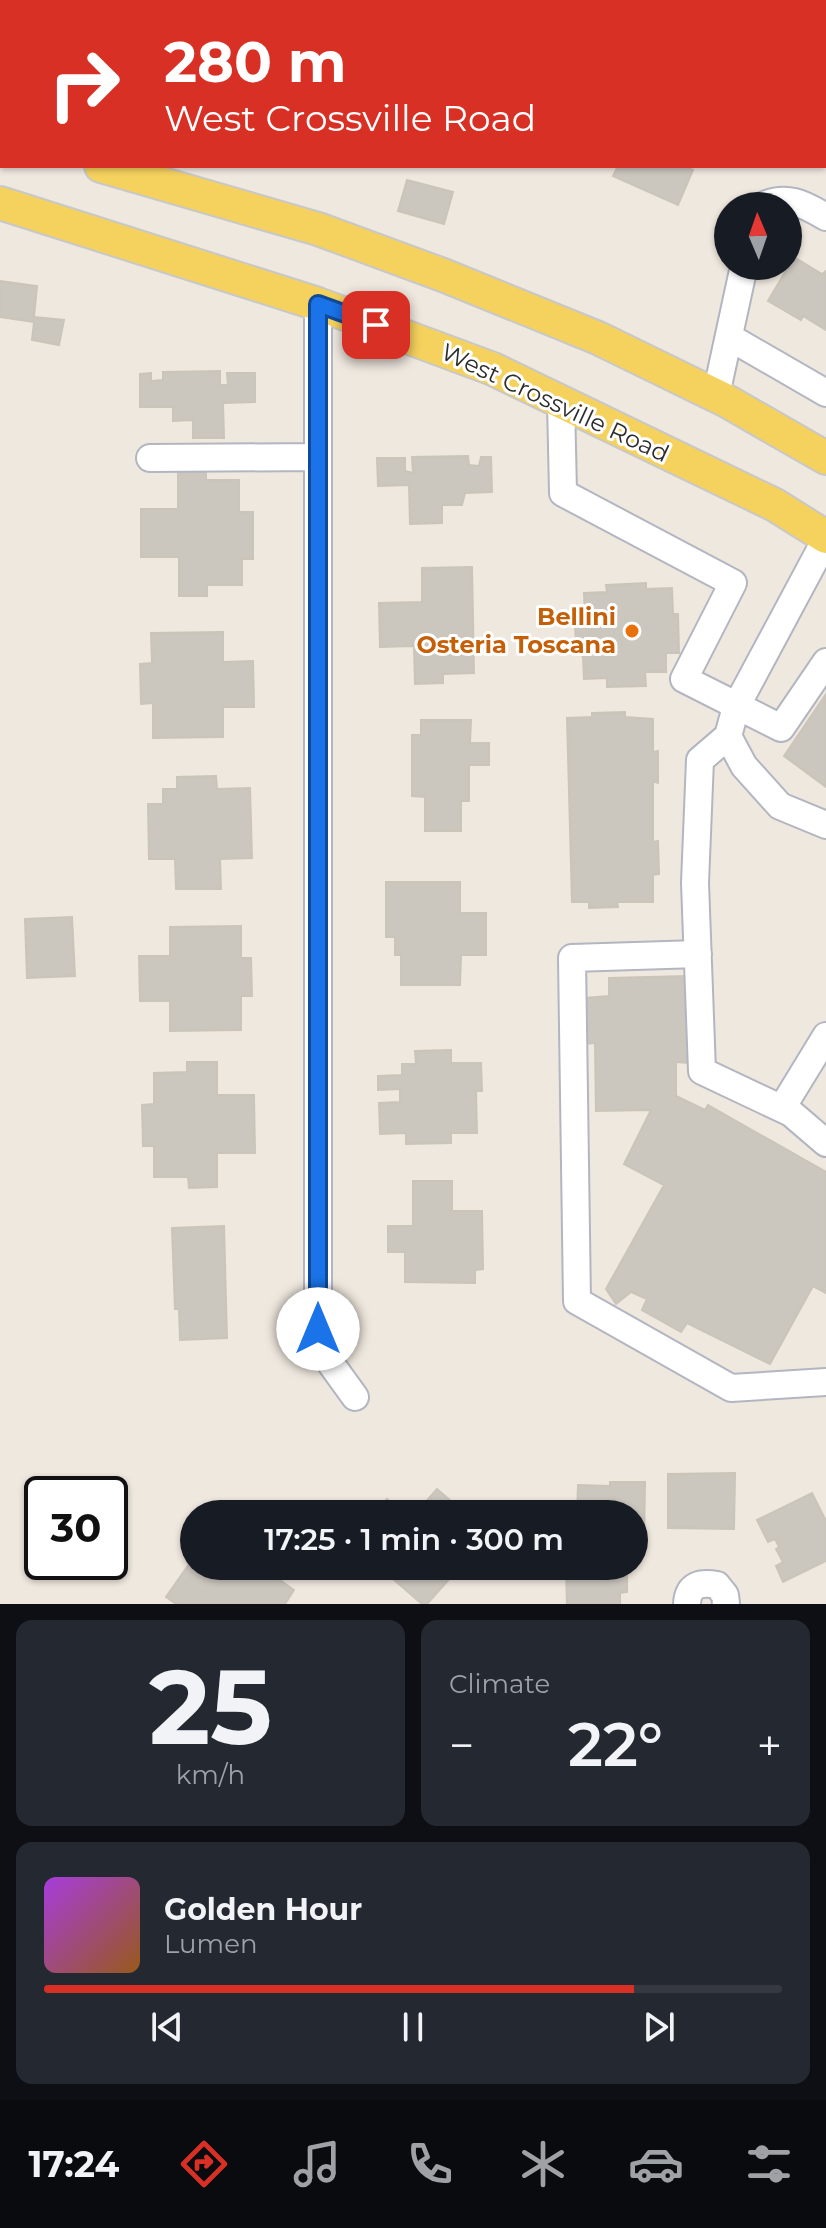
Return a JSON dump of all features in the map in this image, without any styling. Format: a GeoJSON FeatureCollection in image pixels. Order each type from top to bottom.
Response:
{"type":"FeatureCollection","features":[{"type":"Feature","properties":{"kind":"main road"},"geometry":{"type":"LineString","coordinates":[[108,168],[318,229],[598,338],[716,395],[826,458]]}},
{"type":"Feature","properties":{"kind":"main road","name":"West Crossville Road"},"geometry":{"type":"LineString","coordinates":[[0,203],[318,304],[493,369],[775,505],[826,538]]}},
{"type":"Feature","properties":{"kind":"street"},"geometry":{"type":"LineString","coordinates":[[802,203],[826,217]]}},
{"type":"Feature","properties":{"kind":"street"},"geometry":{"type":"LineString","coordinates":[[716,395],[741,280]]}},
{"type":"Feature","properties":{"kind":"street"},"geometry":{"type":"LineString","coordinates":[[318,304],[318,1329],[321,1350],[355,1397]]}},
{"type":"Feature","properties":{"kind":"street"},"geometry":{"type":"LineString","coordinates":[[729,337],[826,393]]}},
{"type":"Feature","properties":{"kind":"street"},"geometry":{"type":"LineString","coordinates":[[561,402],[563,493],[733,583],[684,679],[781,728],[826,662]]}},
{"type":"Feature","properties":{"kind":"street"},"geometry":{"type":"LineString","coordinates":[[150,458],[318,457]]}},
{"type":"Feature","properties":{"kind":"street"},"geometry":{"type":"LineString","coordinates":[[826,538],[736,707],[728,736],[700,760],[695,883],[702,1071],[791,1113],[826,1143]]}},
{"type":"Feature","properties":{"kind":"street"},"geometry":{"type":"LineString","coordinates":[[728,736],[744,766],[780,806],[826,825]]}},
{"type":"Feature","properties":{"kind":"street"},"geometry":{"type":"LineString","coordinates":[[698,954],[572,958],[577,1301],[731,1388],[826,1382]]}},
{"type":"Feature","properties":{"kind":"street"},"geometry":{"type":"LineString","coordinates":[[782,1108],[826,1036]]}},
{"type":"Feature","properties":{"kind":"street"},"geometry":{"type":"LineString","coordinates":[[687,1604],[693,1587],[702,1582],[717,1585],[725,1595],[726,1604]]}},
{"type":"Feature","properties":{"kind":"building"},"geometry":{"type":"Polygon","coordinates":[[[617,168],[693,170],[678,205],[613,176],[617,168]]]}},
{"type":"Feature","properties":{"kind":"building"},"geometry":{"type":"Polygon","coordinates":[[[407,180],[453,192],[444,224],[398,211],[407,180]]]}},
{"type":"Feature","properties":{"kind":"building"},"geometry":{"type":"Polygon","coordinates":[[[802,262],[822,274],[826,271],[826,330],[768,301],[780,280],[802,280],[802,262]]]}},
{"type":"Feature","properties":{"kind":"building"},"geometry":{"type":"Polygon","coordinates":[[[0,281],[37,286],[34,317],[64,320],[59,345],[32,340],[34,322],[0,317],[0,281]]]}},
{"type":"Feature","properties":{"kind":"building"},"geometry":{"type":"Polygon","coordinates":[[[220,371],[220,385],[228,385],[227,373],[255,373],[255,402],[223,403],[224,438],[193,438],[193,420],[173,421],[173,407],[140,407],[140,374],[151,373],[151,381],[163,380],[163,372],[220,371]]]}},
{"type":"Feature","properties":{"kind":"building"},"geometry":{"type":"Polygon","coordinates":[[[468,456],[469,465],[479,466],[481,457],[491,457],[492,492],[465,493],[462,505],[442,505],[442,523],[410,524],[409,485],[378,486],[377,458],[405,458],[405,471],[413,473],[412,457],[468,456]]]}},
{"type":"Feature","properties":{"kind":"building"},"geometry":{"type":"Polygon","coordinates":[[[206,471],[206,480],[239,480],[239,512],[253,512],[253,559],[242,559],[242,585],[207,585],[207,596],[179,596],[179,557],[141,557],[141,509],[178,509],[178,472],[206,471]]]}},
{"type":"Feature","properties":{"kind":"building"},"geometry":{"type":"Polygon","coordinates":[[[472,567],[474,673],[443,674],[443,683],[415,684],[414,646],[380,647],[379,603],[422,602],[422,568],[472,567]]]}},
{"type":"Feature","properties":{"kind":"building"},"geometry":{"type":"Polygon","coordinates":[[[646,583],[646,589],[672,588],[673,614],[678,614],[679,653],[666,653],[666,672],[645,672],[646,686],[607,687],[607,678],[584,679],[583,656],[576,653],[575,618],[585,618],[584,593],[607,592],[606,585],[646,583]]]}},
{"type":"Feature","properties":{"kind":"building"},"geometry":{"type":"Polygon","coordinates":[[[223,632],[223,662],[253,661],[254,707],[223,707],[223,737],[153,738],[153,703],[141,704],[140,664],[152,663],[151,633],[223,632]]]}},
{"type":"Feature","properties":{"kind":"building"},"geometry":{"type":"Polygon","coordinates":[[[826,694],[826,787],[784,756],[826,694]]]}},
{"type":"Feature","properties":{"kind":"building"},"geometry":{"type":"Polygon","coordinates":[[[625,712],[625,717],[653,719],[653,752],[658,751],[658,783],[653,781],[653,842],[658,841],[659,874],[653,875],[653,902],[617,902],[618,907],[589,908],[589,902],[572,902],[567,718],[592,717],[592,713],[625,712]]]}},
{"type":"Feature","properties":{"kind":"building"},"geometry":{"type":"Polygon","coordinates":[[[421,720],[471,720],[470,743],[489,743],[489,765],[469,765],[469,801],[461,801],[461,831],[425,831],[425,797],[412,796],[412,735],[421,735],[421,720]]]}},
{"type":"Feature","properties":{"kind":"building"},"geometry":{"type":"Polygon","coordinates":[[[216,776],[217,789],[250,788],[252,858],[220,859],[221,889],[176,889],[175,859],[149,859],[148,804],[163,804],[163,789],[177,789],[177,777],[216,776]]]}},
{"type":"Feature","properties":{"kind":"building"},"geometry":{"type":"Polygon","coordinates":[[[386,882],[460,882],[460,913],[486,913],[486,955],[461,955],[460,985],[401,985],[401,955],[395,955],[395,937],[386,937],[386,882]]]}},
{"type":"Feature","properties":{"kind":"building"},"geometry":{"type":"Polygon","coordinates":[[[72,917],[75,976],[27,978],[25,919],[72,917]]]}},
{"type":"Feature","properties":{"kind":"building"},"geometry":{"type":"Polygon","coordinates":[[[241,926],[241,958],[251,958],[252,996],[241,996],[241,1030],[170,1031],[170,1001],[140,1001],[139,956],[170,956],[170,927],[241,926]]]}},
{"type":"Feature","properties":{"kind":"building"},"geometry":{"type":"Polygon","coordinates":[[[687,976],[689,1063],[676,1062],[676,1096],[705,1110],[708,1105],[826,1172],[826,1293],[813,1286],[770,1364],[687,1323],[681,1332],[642,1310],[647,1299],[631,1292],[616,1304],[606,1289],[664,1185],[624,1164],[651,1110],[596,1111],[595,1043],[585,1044],[585,998],[609,996],[609,978],[687,976]]]}},
{"type":"Feature","properties":{"kind":"building"},"geometry":{"type":"Polygon","coordinates":[[[451,1050],[451,1063],[481,1063],[482,1091],[476,1091],[477,1133],[451,1133],[451,1143],[406,1144],[406,1133],[380,1134],[379,1103],[400,1102],[400,1089],[378,1090],[378,1076],[402,1075],[402,1064],[416,1064],[415,1051],[451,1050]]]}},
{"type":"Feature","properties":{"kind":"building"},"geometry":{"type":"Polygon","coordinates":[[[187,1062],[217,1062],[217,1095],[254,1095],[255,1153],[217,1153],[217,1187],[189,1188],[188,1177],[154,1177],[154,1146],[143,1146],[142,1105],[154,1104],[154,1073],[187,1072],[187,1062]]]}},
{"type":"Feature","properties":{"kind":"building"},"geometry":{"type":"Polygon","coordinates":[[[413,1181],[452,1181],[452,1211],[482,1211],[483,1269],[475,1270],[475,1283],[405,1282],[405,1252],[388,1252],[388,1226],[413,1226],[413,1181]]]}},
{"type":"Feature","properties":{"kind":"building"},"geometry":{"type":"Polygon","coordinates":[[[224,1226],[227,1338],[180,1340],[179,1309],[175,1309],[172,1228],[224,1226]]]}},
{"type":"Feature","properties":{"kind":"building"},"geometry":{"type":"Polygon","coordinates":[[[735,1473],[734,1529],[668,1528],[668,1474],[735,1473]]]}},
{"type":"Feature","properties":{"kind":"building"},"geometry":{"type":"Polygon","coordinates":[[[610,1482],[645,1482],[645,1500],[577,1500],[578,1485],[610,1486],[610,1482]]]}},
{"type":"Feature","properties":{"kind":"building"},"geometry":{"type":"Polygon","coordinates":[[[437,1489],[450,1500],[427,1500],[437,1489]]]}},
{"type":"Feature","properties":{"kind":"building"},"geometry":{"type":"Polygon","coordinates":[[[812,1493],[826,1521],[826,1561],[783,1582],[776,1566],[783,1562],[776,1549],[779,1547],[775,1539],[768,1542],[757,1520],[812,1493]]]}},
{"type":"Feature","properties":{"kind":"building"},"geometry":{"type":"Polygon","coordinates":[[[180,1577],[180,1580],[280,1580],[294,1590],[285,1604],[176,1604],[166,1597],[180,1577]]]}},
{"type":"Feature","properties":{"kind":"building"},"geometry":{"type":"Polygon","coordinates":[[[394,1580],[448,1580],[427,1604],[422,1604],[394,1580]]]}},
{"type":"Feature","properties":{"kind":"building"},"geometry":{"type":"Polygon","coordinates":[[[566,1580],[627,1580],[627,1592],[620,1593],[620,1604],[567,1604],[566,1580]]]}},
{"type":"Feature","properties":{"kind":"place","name":"Bellini Osteria Toscana"},"geometry":{"type":"Point","coordinates":[632,631]}},
{"type":"Feature","properties":{"kind":"route"},"geometry":{"type":"LineString","coordinates":[[318,1329],[318,304],[376,325]]}}]}
